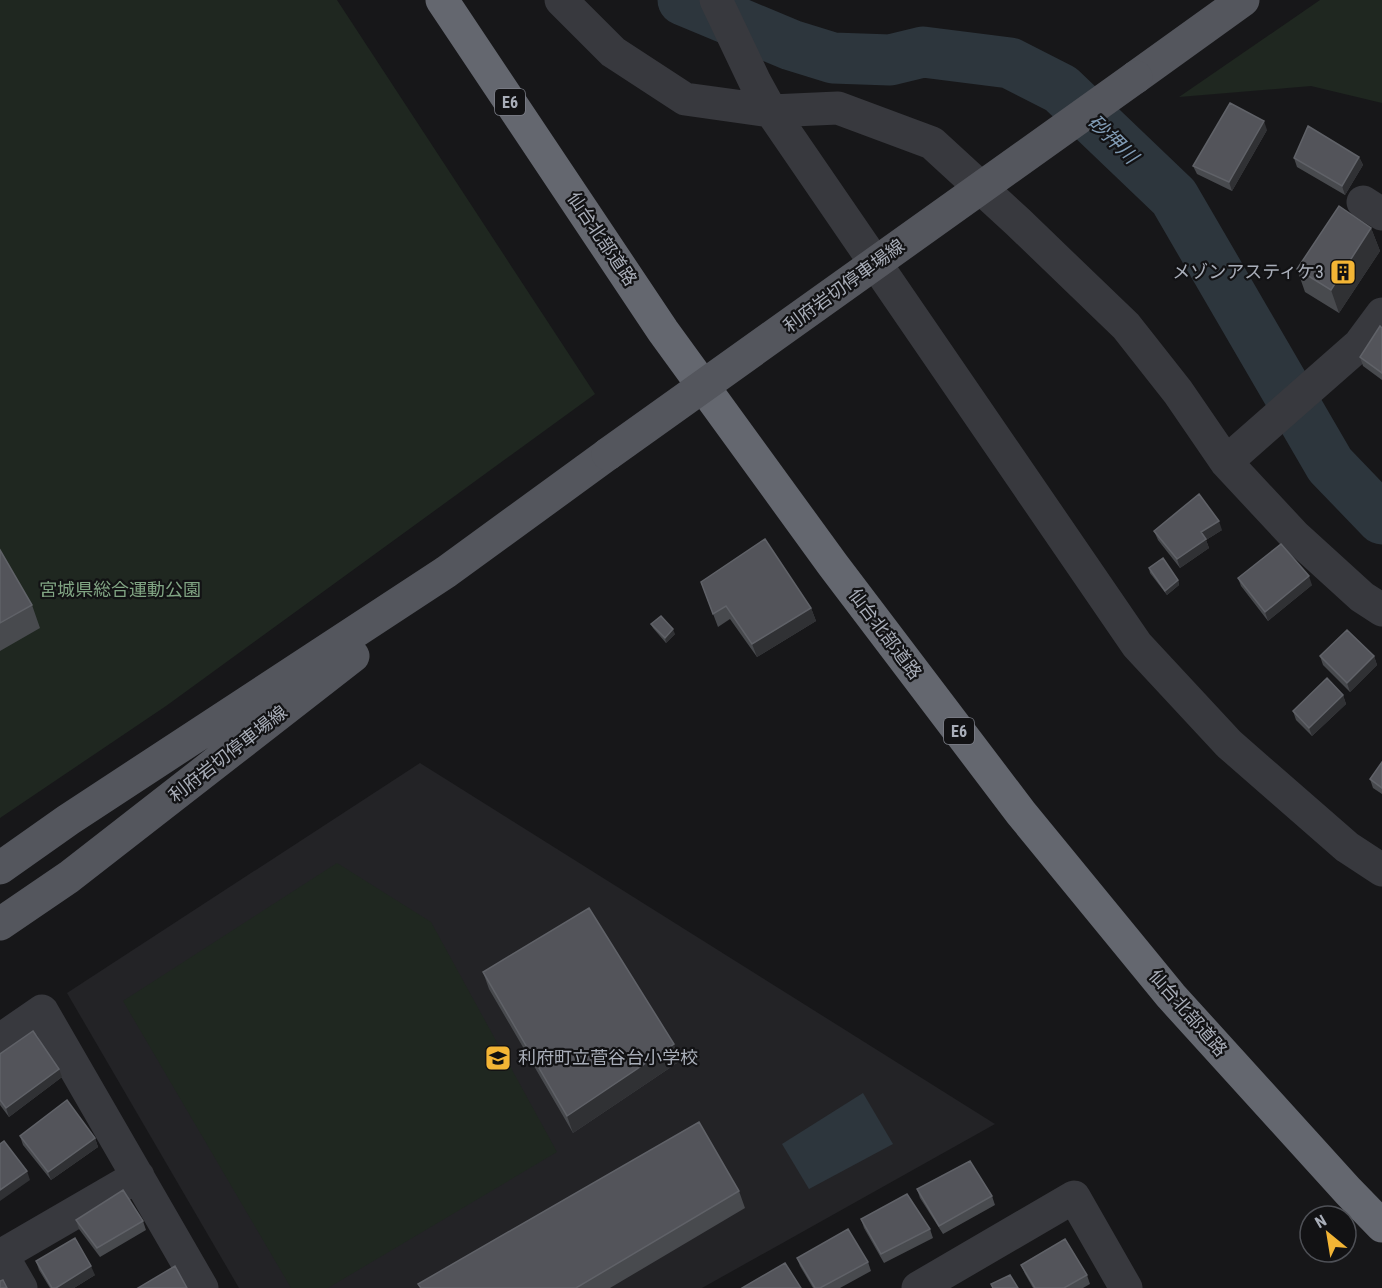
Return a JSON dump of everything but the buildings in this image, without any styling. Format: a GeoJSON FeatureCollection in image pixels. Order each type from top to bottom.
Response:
{"type":"FeatureCollection","features":[{"type":"Feature","properties":{"kind":"highway","name":"仙台北部道路"},"geometry":{"type":"LineString","coordinates":[[442,0],[669,341],[833,566],[1021,813],[1171,996],[1382,1226]]}},
{"type":"Feature","properties":{"kind":"main road","name":"利府岩切停車場線"},"geometry":{"type":"LineString","coordinates":[[0,868],[68,820],[446,572],[1243,0]]}},
{"type":"Feature","properties":{"kind":"main road","name":"利府岩切停車場線"},"geometry":{"type":"LineString","coordinates":[[0,924],[69,877],[366,647],[446,572]]}},
{"type":"Feature","properties":{"kind":"street"},"geometry":{"type":"LineString","coordinates":[[561,0],[613,52],[685,99],[771,111],[838,108],[932,143],[1126,326],[1178,392],[1226,462],[1294,536],[1362,597],[1382,610]]}},
{"type":"Feature","properties":{"kind":"street"},"geometry":{"type":"LineString","coordinates":[[716,0],[771,111],[1137,645],[1229,744],[1347,847],[1382,870]]}},
{"type":"Feature","properties":{"kind":"street"},"geometry":{"type":"LineString","coordinates":[[1226,462],[1359,345],[1382,314]]}},
{"type":"Feature","properties":{"kind":"street"},"geometry":{"type":"LineString","coordinates":[[0,1040],[42,1011],[202,1288]]}},
{"type":"Feature","properties":{"kind":"street"},"geometry":{"type":"LineString","coordinates":[[21,1288],[1,1256],[138,1176]]}},
{"type":"Feature","properties":{"kind":"street"},"geometry":{"type":"LineString","coordinates":[[918,1288],[1074,1197],[1126,1288]]}},
{"type":"Feature","properties":{"kind":"shaded area","name":"利府町立菅谷台小学校"},"geometry":{"type":"Polygon","coordinates":[[[420,763],[995,1124],[702,1288],[239,1288],[67,993],[420,763]]]}},
{"type":"Feature","properties":{"kind":"shaded area"},"geometry":{"type":"Polygon","coordinates":[[[863,1093],[893,1144],[809,1189],[782,1144],[863,1093]]]}},
{"type":"Feature","properties":{"kind":"green space","name":"宮城県総合運動公園"},"geometry":{"type":"Polygon","coordinates":[[[0,0],[337,0],[595,394],[166,706],[0,818],[0,0]]]}},
{"type":"Feature","properties":{"kind":"green space"},"geometry":{"type":"Polygon","coordinates":[[[1320,0],[1382,0],[1382,103],[1311,86],[1179,97],[1320,0]]]}},
{"type":"Feature","properties":{"kind":"green space"},"geometry":{"type":"Polygon","coordinates":[[[337,863],[431,922],[557,1152],[328,1288],[291,1288],[123,1001],[337,863]]]}},
{"type":"Feature","properties":{"kind":"waterway","name":"砂押川"},"geometry":{"type":"LineString","coordinates":[[683,0],[791,45],[833,58],[890,60],[923,52],[1010,63],[1061,89],[1174,197],[1330,465],[1382,519]]}},
{"type":"Feature","properties":{"kind":"place","name":"メゾンアスティケ3"},"geometry":{"type":"Point","coordinates":[1343,272]}},
{"type":"Feature","properties":{"kind":"place","name":"利府町立菅谷台小学校"},"geometry":{"type":"Point","coordinates":[498,1058]}}]}
